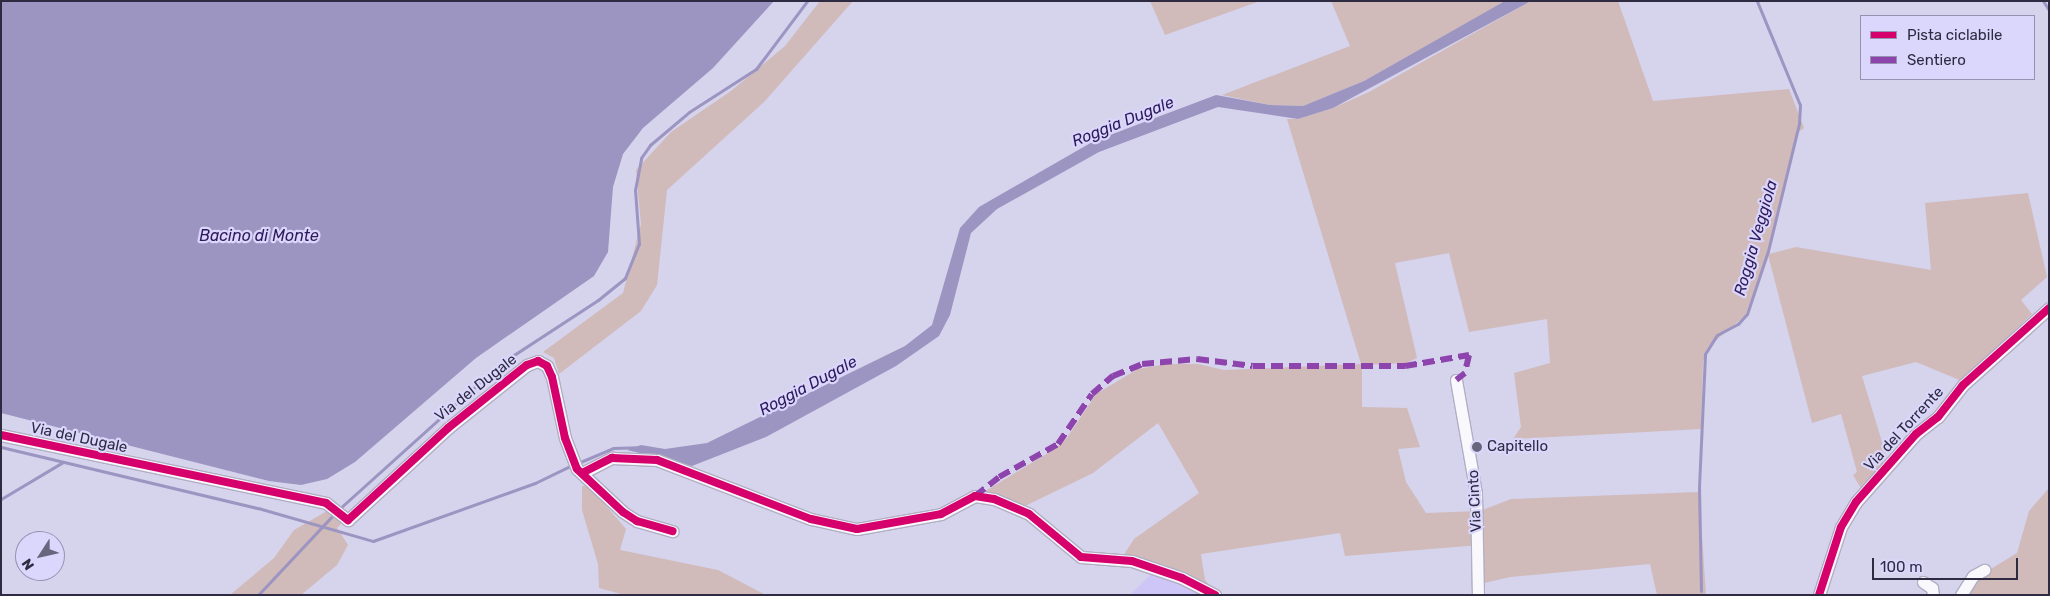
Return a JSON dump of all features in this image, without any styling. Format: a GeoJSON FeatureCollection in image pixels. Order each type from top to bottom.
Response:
{"type":"FeatureCollection","features":[{"type":"Feature","properties":{"kind":"street","name":"Via del Torrente"},"geometry":{"type":"LineString","coordinates":[[1819,595],[1841,527],[1856,502],[1916,434],[1938,417],[1963,385],[2049,308]]}},
{"type":"Feature","properties":{"kind":"street","name":"Via del Dugale"},"geometry":{"type":"LineString","coordinates":[[1,435],[333,508],[348,520],[411,458],[533,362],[547,366],[552,377],[571,458],[579,471],[597,490],[637,522],[672,531]]}},
{"type":"Feature","properties":{"kind":"street","name":"Via Cinto"},"geometry":{"type":"LineString","coordinates":[[1456,380],[1476,494],[1478,595]]}},
{"type":"Feature","properties":{"kind":"street"},"geometry":{"type":"LineString","coordinates":[[579,471],[612,458],[657,460],[811,519],[856,529],[941,514],[974,496],[994,498],[1029,514],[1081,557],[1132,561],[1182,578],[1215,595]]}},
{"type":"Feature","properties":{"kind":"street"},"geometry":{"type":"LineString","coordinates":[[1961,595],[1973,576],[1984,570]]}},
{"type":"Feature","properties":{"kind":"street"},"geometry":{"type":"LineString","coordinates":[[1923,582],[1932,588],[1933,595]]}},
{"type":"Feature","properties":{"kind":"shaded area"},"geometry":{"type":"Polygon","coordinates":[[[820,1],[853,1],[764,102],[667,190],[657,285],[641,311],[559,374],[554,358],[543,352],[623,293],[641,224],[636,170],[671,132],[731,91],[785,46],[820,1]]]}},
{"type":"Feature","properties":{"kind":"shaded area"},"geometry":{"type":"Polygon","coordinates":[[[1150,1],[1260,1],[1165,35],[1150,1]]]}},
{"type":"Feature","properties":{"kind":"shaded area"},"geometry":{"type":"Polygon","coordinates":[[[1331,1],[1506,1],[1364,81],[1303,106],[1270,105],[1222,95],[1350,46],[1331,1]]]}},
{"type":"Feature","properties":{"kind":"shaded area"},"geometry":{"type":"Polygon","coordinates":[[[1531,1],[1618,1],[1653,101],[1789,89],[1804,128],[1797,133],[1769,254],[1796,247],[1931,270],[1925,203],[2028,193],[2047,277],[2021,300],[2032,314],[1962,381],[1916,362],[1862,376],[1889,465],[1862,490],[1853,475],[1857,472],[1841,414],[1812,423],[1768,255],[1745,316],[1709,346],[1703,362],[1701,429],[1513,439],[1521,427],[1514,373],[1550,363],[1547,319],[1469,332],[1449,253],[1395,263],[1417,358],[1406,363],[1362,365],[1362,407],[1407,408],[1420,447],[1398,449],[1406,482],[1426,513],[1480,511],[1511,499],[1699,492],[1706,595],[1657,595],[1650,564],[1510,577],[1480,584],[1480,545],[1345,556],[1340,533],[1201,554],[1205,580],[1219,595],[1190,588],[1118,564],[1134,539],[1199,493],[1158,423],[1093,473],[1025,506],[984,492],[1053,450],[1067,438],[1096,394],[1138,369],[1167,364],[1198,364],[1224,370],[1361,364],[1287,119],[1298,119],[1333,108],[1369,92],[1531,1]]]}},
{"type":"Feature","properties":{"kind":"shaded area"},"geometry":{"type":"Polygon","coordinates":[[[582,486],[589,486],[626,529],[620,550],[718,570],[766,595],[625,595],[599,588],[598,564],[582,510],[582,486]]]}},
{"type":"Feature","properties":{"kind":"shaded area"},"geometry":{"type":"Polygon","coordinates":[[[2049,488],[2049,595],[1965,595],[1976,578],[2017,553],[2029,511],[2049,488]]]}},
{"type":"Feature","properties":{"kind":"shaded area"},"geometry":{"type":"Polygon","coordinates":[[[327,511],[342,523],[337,528],[348,545],[337,565],[301,595],[230,595],[274,558],[294,530],[327,511]]]}},
{"type":"Feature","properties":{"kind":"shaded area"},"geometry":{"type":"Polygon","coordinates":[[[1151,574],[1190,588],[1203,595],[1130,595],[1151,574]]]}},
{"type":"Feature","properties":{"kind":"water","name":"Bacino di Monte"},"geometry":{"type":"Polygon","coordinates":[[[1,1],[774,1],[713,68],[643,128],[623,154],[613,187],[608,252],[594,276],[476,358],[355,462],[327,479],[301,485],[269,481],[1,413],[1,1]]]}},
{"type":"Feature","properties":{"kind":"water"},"geometry":{"type":"Polygon","coordinates":[[[1505,1],[1531,1],[1333,108],[1298,119],[1218,107],[1099,152],[997,209],[971,233],[950,315],[939,336],[896,366],[766,437],[692,466],[627,450],[641,445],[665,449],[707,443],[905,346],[932,325],[960,228],[979,207],[1094,141],[1216,95],[1270,105],[1303,106],[1364,81],[1505,1]]]}},
{"type":"Feature","properties":{"kind":"waterway"},"geometry":{"type":"LineString","coordinates":[[339,509],[500,364],[598,300],[625,278],[639,244],[635,190],[641,158],[650,145],[689,112],[756,69],[807,1]]}},
{"type":"Feature","properties":{"kind":"waterway","name":"Roggia Veggiola"},"geometry":{"type":"LineString","coordinates":[[1701,591],[1699,487],[1705,354],[1717,335],[1738,324],[1747,314],[1768,251],[1799,124],[1800,105],[1757,1]]}},
{"type":"Feature","properties":{"kind":"waterway"},"geometry":{"type":"LineString","coordinates":[[2043,1],[2049,10]]}},
{"type":"Feature","properties":{"kind":"waterway","name":"Roggia Dugale"},"geometry":{"type":"LineString","coordinates":[[1,447],[258,508],[373,541],[535,483],[572,465]]}},
{"type":"Feature","properties":{"kind":"waterway","name":"Roggia Dugale"},"geometry":{"type":"LineString","coordinates":[[578,463],[613,448],[638,447]]}},
{"type":"Feature","properties":{"kind":"waterway"},"geometry":{"type":"LineString","coordinates":[[1,499],[63,462]]}},
{"type":"Feature","properties":{"kind":"waterway"},"geometry":{"type":"LineString","coordinates":[[258,595],[335,513]]}},
{"type":"Feature","properties":{"kind":"marked path"},"geometry":{"type":"LineString","coordinates":[[975,496],[999,477],[1058,444],[1092,394],[1113,376],[1142,364],[1197,359],[1253,366],[1405,366],[1469,355],[1465,373],[1456,380]]}},
{"type":"Feature","properties":{"kind":"cycle path"},"geometry":{"type":"LineString","coordinates":[[1819,595],[1841,527],[1856,502],[1916,434],[1938,417],[1963,385],[2049,308]]}},
{"type":"Feature","properties":{"kind":"cycle path"},"geometry":{"type":"LineString","coordinates":[[1,435],[326,503],[348,520],[448,428],[527,365],[538,361],[547,366],[552,377],[565,438],[577,469],[623,512],[637,521],[673,531]]}},
{"type":"Feature","properties":{"kind":"cycle path"},"geometry":{"type":"LineString","coordinates":[[582,473],[612,458],[657,460],[811,519],[857,529],[941,514],[975,496],[994,499],[1029,514],[1081,557],[1132,561],[1182,578],[1215,595]]}},
{"type":"Feature","properties":{"kind":"place","name":"Capitello"},"geometry":{"type":"Point","coordinates":[1477,447]}}]}
